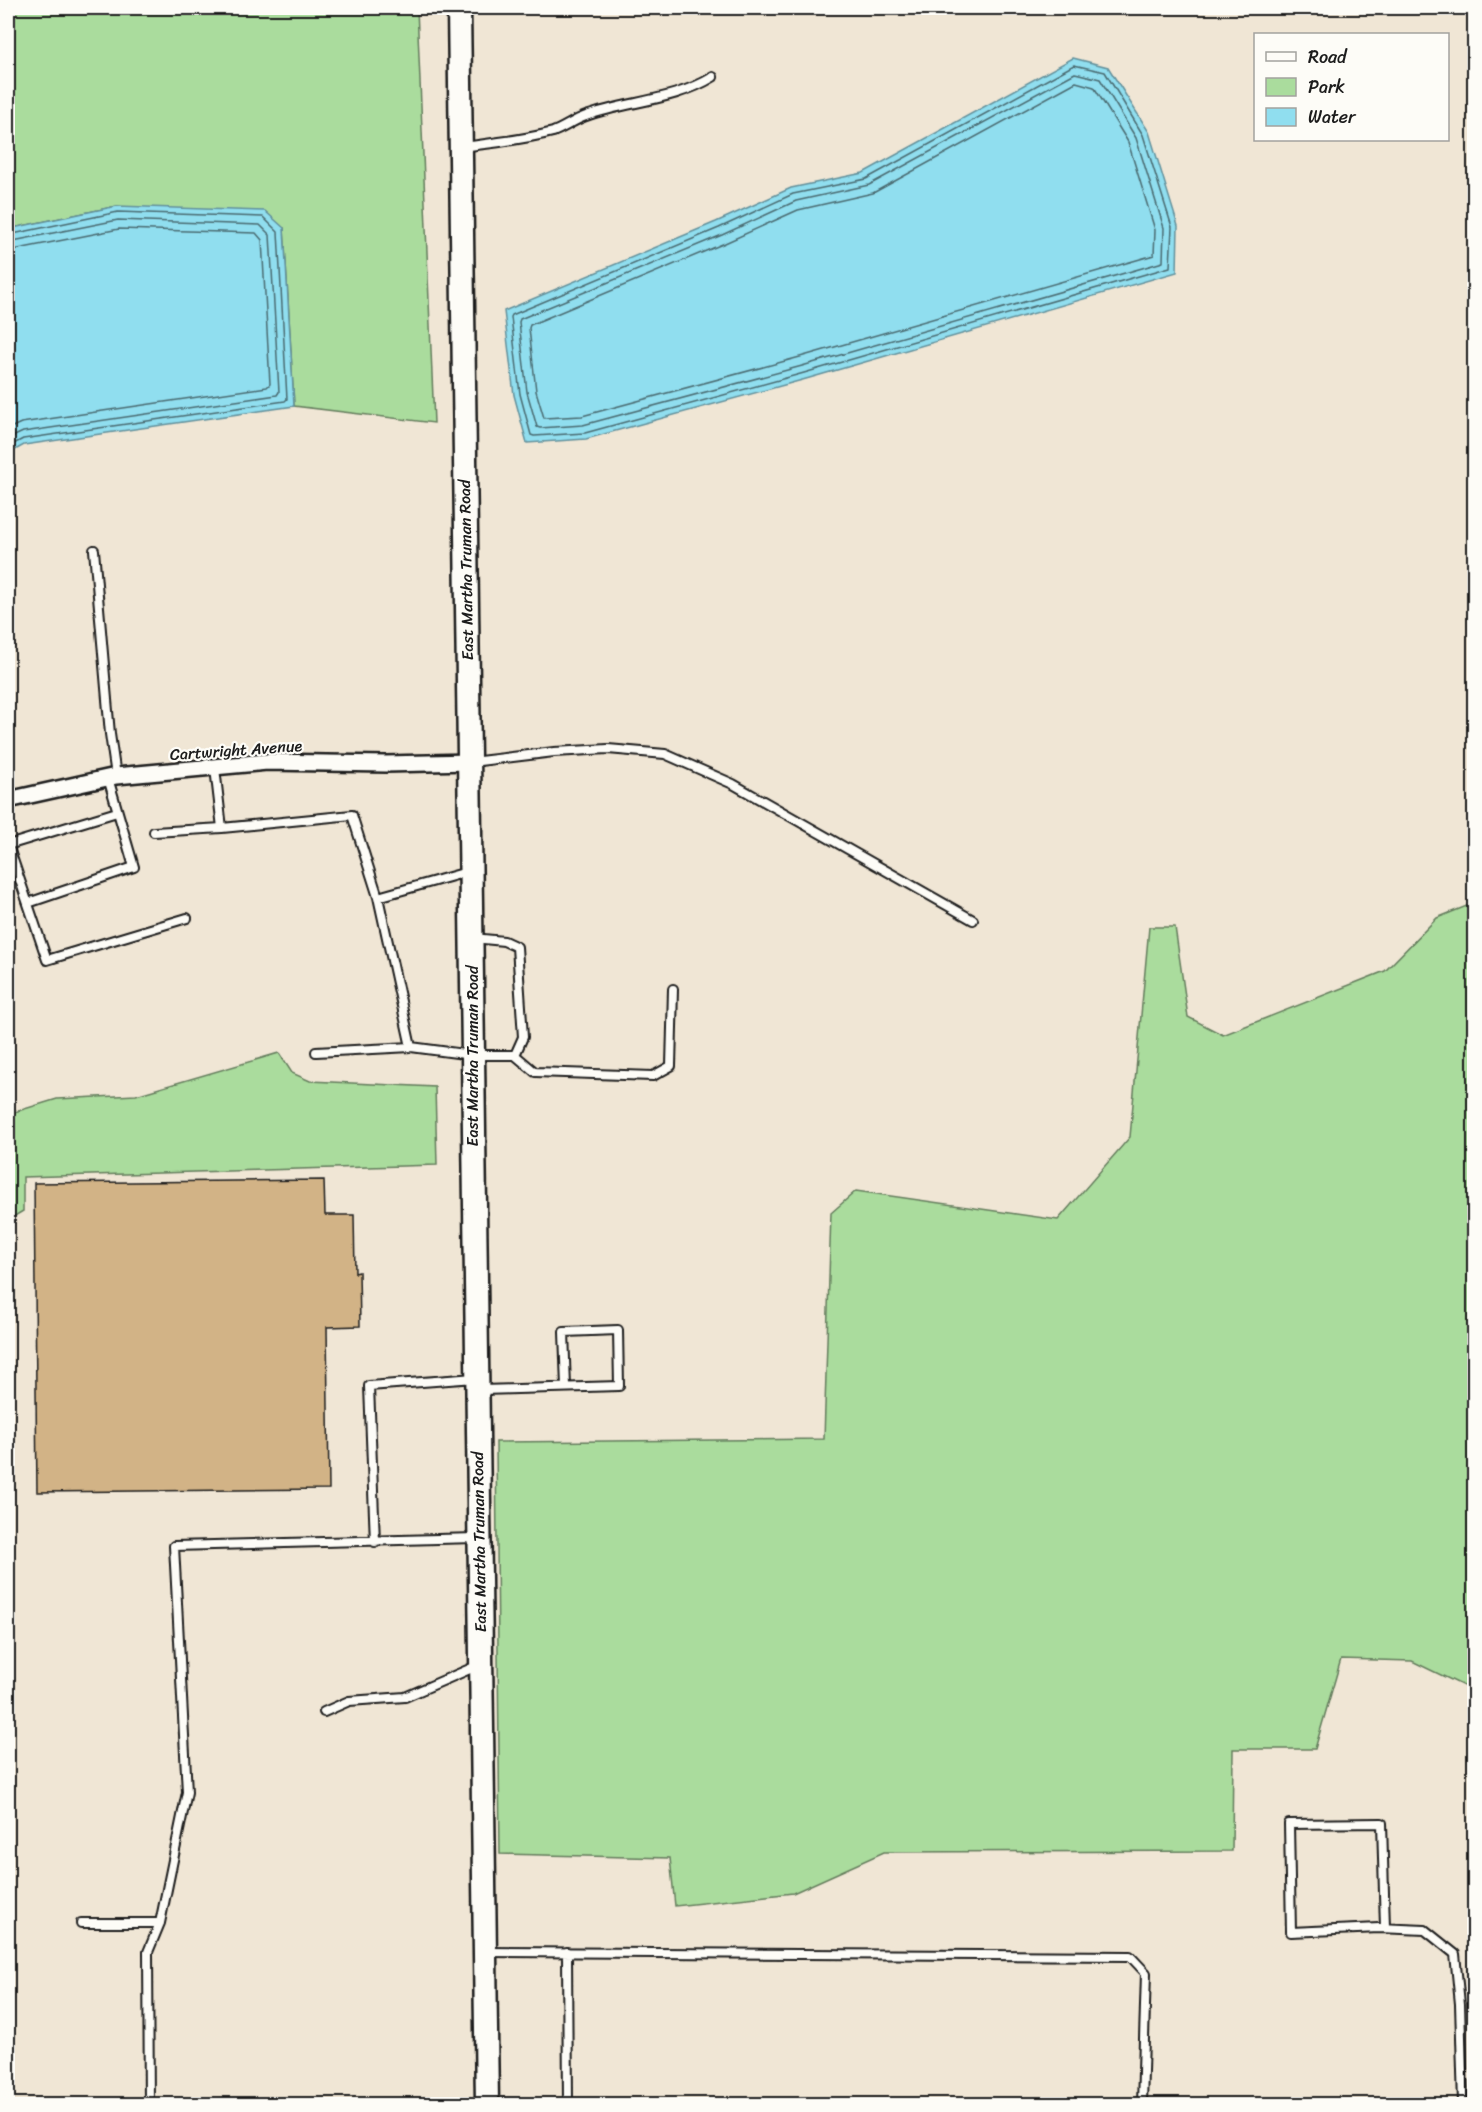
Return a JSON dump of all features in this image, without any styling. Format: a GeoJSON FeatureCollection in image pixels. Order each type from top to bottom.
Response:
{"type":"FeatureCollection","features":[{"type":"Feature","properties":{"kind":"main road","name":"East Martha Truman Road"},"geometry":{"type":"LineString","coordinates":[[459,8],[487,2104]]}},
{"type":"Feature","properties":{"kind":"street","name":"Cartwright Avenue"},"geometry":{"type":"LineString","coordinates":[[8,800],[112,777],[267,762],[386,764],[470,762]]}},
{"type":"Feature","properties":{"kind":"lane"},"geometry":{"type":"LineString","coordinates":[[460,147],[514,140],[554,131],[585,116],[699,86],[713,77]]}},
{"type":"Feature","properties":{"kind":"lane"},"geometry":{"type":"LineString","coordinates":[[28,903],[134,867],[117,812],[112,777],[94,550]]}},
{"type":"Feature","properties":{"kind":"lane"},"geometry":{"type":"LineString","coordinates":[[470,762],[554,752],[608,749],[665,754],[733,784],[973,920]]}},
{"type":"Feature","properties":{"kind":"lane"},"geometry":{"type":"LineString","coordinates":[[215,768],[222,828]]}},
{"type":"Feature","properties":{"kind":"lane"},"geometry":{"type":"LineString","coordinates":[[117,812],[8,845],[47,960],[187,918]]}},
{"type":"Feature","properties":{"kind":"lane"},"geometry":{"type":"LineString","coordinates":[[154,831],[222,828],[352,815],[378,897],[411,1047]]}},
{"type":"Feature","properties":{"kind":"lane"},"geometry":{"type":"LineString","coordinates":[[378,897],[471,871]]}},
{"type":"Feature","properties":{"kind":"lane"},"geometry":{"type":"LineString","coordinates":[[471,938],[504,941],[517,946],[523,1037],[515,1054]]}},
{"type":"Feature","properties":{"kind":"lane"},"geometry":{"type":"LineString","coordinates":[[316,1052],[411,1047],[472,1056],[515,1054],[535,1072],[653,1076],[671,1066],[673,989]]}},
{"type":"Feature","properties":{"kind":"lane"},"geometry":{"type":"LineString","coordinates":[[375,1542],[369,1386],[476,1384],[566,1387],[619,1386],[618,1330],[564,1332],[566,1387]]}},
{"type":"Feature","properties":{"kind":"lane"},"geometry":{"type":"LineString","coordinates":[[149,2104],[148,1952],[160,1923],[187,1792],[174,1546],[478,1538]]}},
{"type":"Feature","properties":{"kind":"lane"},"geometry":{"type":"LineString","coordinates":[[324,1712],[349,1701],[405,1697],[481,1664]]}},
{"type":"Feature","properties":{"kind":"lane"},"geometry":{"type":"LineString","coordinates":[[1385,1929],[1382,1823],[1289,1824],[1291,1932],[1425,1930],[1455,1954],[1460,2004],[1462,2104]]}},
{"type":"Feature","properties":{"kind":"lane"},"geometry":{"type":"LineString","coordinates":[[81,1923],[160,1923]]}},
{"type":"Feature","properties":{"kind":"lane"},"geometry":{"type":"LineString","coordinates":[[485,1952],[1130,1956],[1146,1973],[1142,2104]]}},
{"type":"Feature","properties":{"kind":"lane"},"geometry":{"type":"LineString","coordinates":[[567,1952],[568,2104]]}},
{"type":"Feature","properties":{"kind":"green space"},"geometry":{"type":"Polygon","coordinates":[[[8,8],[417,8],[434,423],[294,406],[284,228],[117,206],[8,229],[8,8]]]}},
{"type":"Feature","properties":{"kind":"green space"},"geometry":{"type":"Polygon","coordinates":[[[1474,903],[1474,1691],[1412,1661],[1341,1659],[1315,1749],[1233,1749],[1232,1851],[884,1852],[793,1893],[675,1906],[670,1858],[500,1854],[496,1442],[824,1439],[831,1213],[856,1191],[1058,1220],[1130,1137],[1149,927],[1175,927],[1188,1017],[1223,1035],[1385,971],[1437,918],[1474,903]]]}},
{"type":"Feature","properties":{"kind":"green space"},"geometry":{"type":"Polygon","coordinates":[[[279,1053],[292,1073],[310,1081],[435,1087],[437,1165],[23,1177],[23,1211],[8,1220],[8,1114],[57,1099],[136,1095],[279,1053]]]}},
{"type":"Feature","properties":{"kind":"water"},"geometry":{"type":"Polygon","coordinates":[[[1073,58],[1108,67],[1149,132],[1178,226],[1177,272],[806,379],[586,439],[527,443],[514,395],[504,311],[791,188],[863,173],[1073,58]]]}},
{"type":"Feature","properties":{"kind":"water"},"geometry":{"type":"Polygon","coordinates":[[[117,206],[265,211],[284,228],[294,406],[24,445],[8,454],[8,229],[117,206]]]}},
{"type":"Feature","properties":{"kind":"building"},"geometry":{"type":"Polygon","coordinates":[[[324,1180],[325,1215],[354,1215],[355,1273],[359,1272],[360,1326],[327,1327],[329,1489],[37,1492],[34,1183],[324,1180]]]}}]}
